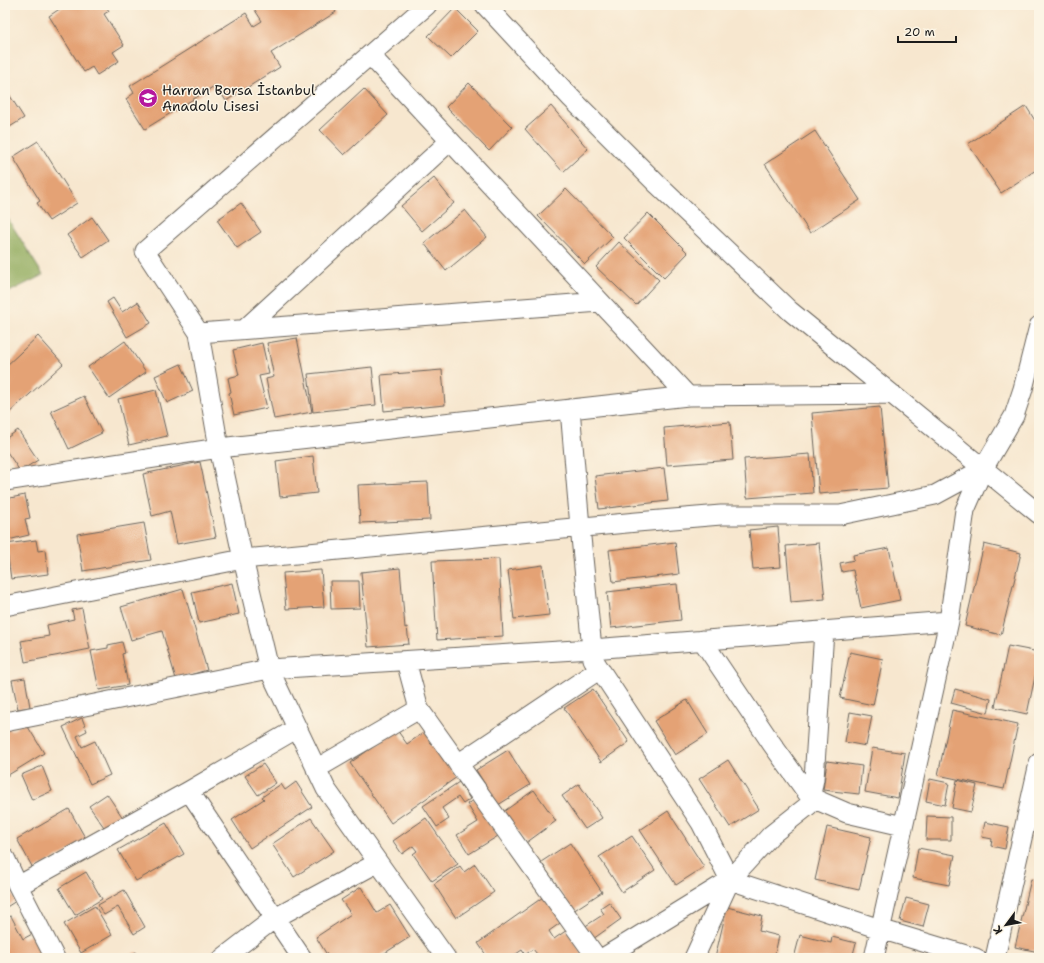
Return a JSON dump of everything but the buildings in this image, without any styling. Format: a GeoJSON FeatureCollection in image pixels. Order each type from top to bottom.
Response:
{"type":"FeatureCollection","features":[{"type":"Feature","properties":{"kind":"street"},"geometry":{"type":"LineString","coordinates":[[427,5],[145,251],[199,333],[206,381],[219,448],[269,669],[296,729],[326,788],[377,863],[446,958]]}},
{"type":"Feature","properties":{"kind":"street"},"geometry":{"type":"LineString","coordinates":[[485,5],[571,98],[658,185],[790,311],[1039,514]]}},
{"type":"Feature","properties":{"kind":"street"},"geometry":{"type":"LineString","coordinates":[[370,55],[688,396]]}},
{"type":"Feature","properties":{"kind":"street"},"geometry":{"type":"LineString","coordinates":[[245,329],[450,141]]}},
{"type":"Feature","properties":{"kind":"street"},"geometry":{"type":"LineString","coordinates":[[199,333],[600,302]]}},
{"type":"Feature","properties":{"kind":"street"},"geometry":{"type":"LineString","coordinates":[[874,958],[949,621],[966,510],[983,469],[1014,416],[1023,389],[1039,326]]}},
{"type":"Feature","properties":{"kind":"street"},"geometry":{"type":"LineString","coordinates":[[5,481],[219,448],[688,396],[891,394]]}},
{"type":"Feature","properties":{"kind":"street"},"geometry":{"type":"LineString","coordinates":[[570,409],[593,659],[701,823],[730,880],[880,929],[976,958]]}},
{"type":"Feature","properties":{"kind":"street"},"geometry":{"type":"LineString","coordinates":[[5,606],[243,559],[722,515],[840,515],[935,495],[983,469]]}},
{"type":"Feature","properties":{"kind":"street"},"geometry":{"type":"LineString","coordinates":[[935,495],[966,510]]}},
{"type":"Feature","properties":{"kind":"street"},"geometry":{"type":"LineString","coordinates":[[5,722],[269,669],[592,649],[949,621]]}},
{"type":"Feature","properties":{"kind":"street"},"geometry":{"type":"LineString","coordinates":[[603,958],[730,880],[770,835],[809,805],[814,779],[824,631]]}},
{"type":"Feature","properties":{"kind":"street"},"geometry":{"type":"LineString","coordinates":[[702,640],[772,744],[810,797],[847,813],[903,826]]}},
{"type":"Feature","properties":{"kind":"street"},"geometry":{"type":"LineString","coordinates":[[406,661],[418,709],[597,958]]}},
{"type":"Feature","properties":{"kind":"street"},"geometry":{"type":"LineString","coordinates":[[458,764],[600,669]]}},
{"type":"Feature","properties":{"kind":"street"},"geometry":{"type":"LineString","coordinates":[[316,769],[418,709]]}},
{"type":"Feature","properties":{"kind":"street"},"geometry":{"type":"LineString","coordinates":[[18,886],[189,791],[296,729]]}},
{"type":"Feature","properties":{"kind":"street"},"geometry":{"type":"LineString","coordinates":[[995,958],[1039,764]]}},
{"type":"Feature","properties":{"kind":"street"},"geometry":{"type":"LineString","coordinates":[[189,791],[302,958]]}},
{"type":"Feature","properties":{"kind":"street"},"geometry":{"type":"LineString","coordinates":[[5,858],[55,958]]}},
{"type":"Feature","properties":{"kind":"street"},"geometry":{"type":"LineString","coordinates":[[223,958],[275,918],[377,863]]}},
{"type":"Feature","properties":{"kind":"street"},"geometry":{"type":"LineString","coordinates":[[694,958],[730,880]]}},
{"type":"Feature","properties":{"kind":"green space"},"geometry":{"type":"Polygon","coordinates":[[[5,214],[43,275],[5,294],[5,214]]]}},
{"type":"Feature","properties":{"kind":"place","name":"Harran Borsa İstanbul Anadolu Lisesi"},"geometry":{"type":"Point","coordinates":[148,98]}}]}
